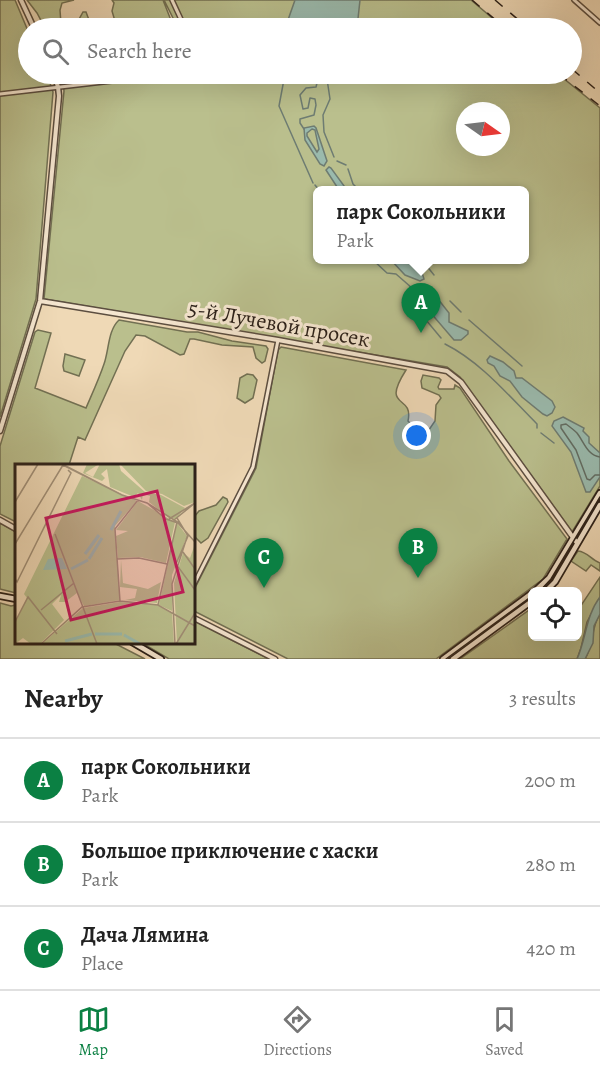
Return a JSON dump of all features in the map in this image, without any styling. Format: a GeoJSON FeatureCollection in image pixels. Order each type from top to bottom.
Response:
{"type":"FeatureCollection","features":[{"type":"Feature","properties":{"kind":"main road"},"geometry":{"type":"LineString","coordinates":[[539,587],[549,578],[600,493]]}},
{"type":"Feature","properties":{"kind":"main road"},"geometry":{"type":"LineString","coordinates":[[549,587],[555,582],[600,505]]}},
{"type":"Feature","properties":{"kind":"main road"},"geometry":{"type":"LineString","coordinates":[[0,596],[15,599]]}},
{"type":"Feature","properties":{"kind":"main road"},"geometry":{"type":"LineString","coordinates":[[442,659],[528,596]]}},
{"type":"Feature","properties":{"kind":"main road"},"geometry":{"type":"LineString","coordinates":[[453,659],[528,604]]}},
{"type":"Feature","properties":{"kind":"main road"},"geometry":{"type":"LineString","coordinates":[[135,644],[161,659]]}},
{"type":"Feature","properties":{"kind":"street"},"geometry":{"type":"LineString","coordinates":[[21,0],[29,18]]}},
{"type":"Feature","properties":{"kind":"street"},"geometry":{"type":"LineString","coordinates":[[172,0],[180,18]]}},
{"type":"Feature","properties":{"kind":"street"},"geometry":{"type":"LineString","coordinates":[[574,0],[600,23]]}},
{"type":"Feature","properties":{"kind":"street"},"geometry":{"type":"LineString","coordinates":[[0,431],[40,301],[57,84]]}},
{"type":"Feature","properties":{"kind":"street"},"geometry":{"type":"LineString","coordinates":[[0,94],[84,84]]}},
{"type":"Feature","properties":{"kind":"street","name":"5-й Лучевой просек"},"geometry":{"type":"LineString","coordinates":[[40,301],[439,368],[455,375],[578,543]]}},
{"type":"Feature","properties":{"kind":"street"},"geometry":{"type":"LineString","coordinates":[[195,582],[253,466],[278,340]]}},
{"type":"Feature","properties":{"kind":"street"},"geometry":{"type":"LineString","coordinates":[[0,520],[15,528]]}},
{"type":"Feature","properties":{"kind":"street"},"geometry":{"type":"LineString","coordinates":[[195,619],[275,659]]}},
{"type":"Feature","properties":{"kind":"green space"},"geometry":{"type":"Polygon","coordinates":[[[0,0],[15,0],[23,18],[18,18],[18,84],[50,84],[53,92],[36,299],[0,417],[0,0]]]}},
{"type":"Feature","properties":{"kind":"green space"},"geometry":{"type":"Polygon","coordinates":[[[27,0],[74,0],[62,3],[61,18],[40,18],[27,0]]]}},
{"type":"Feature","properties":{"kind":"green space"},"geometry":{"type":"Polygon","coordinates":[[[112,0],[163,0],[170,18],[114,18],[112,11],[114,3],[112,0]]]}},
{"type":"Feature","properties":{"kind":"green space"},"geometry":{"type":"Polygon","coordinates":[[[164,0],[471,0],[492,18],[173,18],[164,0]]]}},
{"type":"Feature","properties":{"kind":"green space"},"geometry":{"type":"Polygon","coordinates":[[[83,12],[86,12],[88,18],[80,18],[83,12]]]}},
{"type":"Feature","properties":{"kind":"green space"},"geometry":{"type":"Polygon","coordinates":[[[63,84],[570,84],[600,108],[600,486],[572,532],[460,377],[447,367],[44,299],[63,84]]]}},
{"type":"Feature","properties":{"kind":"green space"},"geometry":{"type":"Polygon","coordinates":[[[119,320],[198,332],[232,341],[266,346],[268,349],[265,361],[262,363],[256,358],[253,347],[222,345],[190,339],[184,354],[180,355],[145,336],[136,335],[125,351],[85,440],[78,437],[69,464],[15,464],[15,522],[0,514],[0,446],[35,332],[38,330],[51,333],[35,388],[86,408],[104,364],[115,324],[119,320]]]}},
{"type":"Feature","properties":{"kind":"green space"},"geometry":{"type":"Polygon","coordinates":[[[281,347],[406,370],[396,391],[397,397],[409,412],[408,421],[412,425],[410,435],[417,441],[422,440],[435,421],[436,405],[441,398],[422,388],[423,375],[439,378],[441,380],[439,389],[454,389],[455,385],[460,388],[509,461],[567,539],[543,579],[532,587],[528,587],[528,590],[436,659],[288,659],[195,612],[195,588],[256,468],[278,350],[281,347]]]}},
{"type":"Feature","properties":{"kind":"green space"},"geometry":{"type":"Polygon","coordinates":[[[65,354],[85,360],[79,376],[64,371],[65,354]]]}},
{"type":"Feature","properties":{"kind":"green space"},"geometry":{"type":"Polygon","coordinates":[[[247,374],[253,375],[257,380],[253,398],[245,403],[237,398],[240,378],[247,374]]]}},
{"type":"Feature","properties":{"kind":"green space"},"geometry":{"type":"Polygon","coordinates":[[[223,497],[227,499],[228,502],[208,538],[201,543],[195,537],[195,516],[199,511],[216,505],[223,497]]]}},
{"type":"Feature","properties":{"kind":"green space"},"geometry":{"type":"Polygon","coordinates":[[[0,523],[15,531],[15,593],[0,589],[0,523]]]}},
{"type":"Feature","properties":{"kind":"green space"},"geometry":{"type":"Polygon","coordinates":[[[578,551],[600,563],[600,571],[591,565],[586,571],[571,561],[578,551]]]}},
{"type":"Feature","properties":{"kind":"green space"},"geometry":{"type":"Polygon","coordinates":[[[600,577],[600,597],[587,622],[581,648],[577,659],[460,659],[528,611],[528,641],[582,641],[582,604],[600,577]]]}},
{"type":"Feature","properties":{"kind":"green space"},"geometry":{"type":"Polygon","coordinates":[[[0,603],[15,605],[15,644],[116,644],[145,659],[0,659],[0,603]]]}},
{"type":"Feature","properties":{"kind":"green space"},"geometry":{"type":"Polygon","coordinates":[[[600,614],[600,659],[585,659],[595,624],[600,614]]]}},
{"type":"Feature","properties":{"kind":"green space"},"geometry":{"type":"Polygon","coordinates":[[[195,622],[269,659],[169,659],[144,644],[195,644],[195,622]]]}},
{"type":"Feature","properties":{"kind":"water"},"geometry":{"type":"Polygon","coordinates":[[[295,0],[360,0],[358,18],[289,18],[295,0]]]}},
{"type":"Feature","properties":{"kind":"water"},"geometry":{"type":"Polygon","coordinates":[[[314,126],[316,128],[327,161],[324,166],[320,164],[305,140],[304,128],[314,126]],[[312,129],[307,136],[317,152],[319,149],[315,130],[312,129]]]}},
{"type":"Feature","properties":{"kind":"water"},"geometry":{"type":"Polygon","coordinates":[[[331,168],[344,186],[336,186],[326,170],[331,168]]]}},
{"type":"Feature","properties":{"kind":"water"},"geometry":{"type":"Polygon","coordinates":[[[395,264],[417,264],[424,279],[420,281],[405,275],[395,264]]]}},
{"type":"Feature","properties":{"kind":"water"},"geometry":{"type":"Polygon","coordinates":[[[431,293],[449,313],[449,322],[468,331],[468,334],[461,340],[454,340],[423,304],[431,293]]]}},
{"type":"Feature","properties":{"kind":"water"},"geometry":{"type":"Polygon","coordinates":[[[490,356],[503,362],[514,371],[516,378],[522,378],[552,401],[555,407],[552,413],[547,416],[543,414],[522,397],[510,381],[500,376],[494,366],[488,363],[490,356]]]}},
{"type":"Feature","properties":{"kind":"water"},"geometry":{"type":"Polygon","coordinates":[[[563,417],[584,428],[583,431],[589,437],[589,443],[600,453],[600,477],[590,492],[586,492],[571,452],[552,426],[554,421],[563,417]]]}},
{"type":"Feature","properties":{"kind":"water"},"geometry":{"type":"Polygon","coordinates":[[[600,597],[600,614],[594,626],[593,643],[585,659],[577,659],[589,619],[600,597]]]}},
{"type":"Feature","properties":{"kind":"waterway"},"geometry":{"type":"LineString","coordinates":[[283,84],[279,106],[313,183]]}},
{"type":"Feature","properties":{"kind":"waterway"},"geometry":{"type":"LineString","coordinates":[[304,129],[300,119],[314,115],[316,105],[315,99],[310,98],[308,108],[303,109],[300,95],[306,88],[316,87],[317,84]]}},
{"type":"Feature","properties":{"kind":"waterway"},"geometry":{"type":"LineString","coordinates":[[328,84],[330,99],[323,115],[324,132],[334,157]]}},
{"type":"Feature","properties":{"kind":"waterway"},"geometry":{"type":"LineString","coordinates":[[337,161],[346,165]]}},
{"type":"Feature","properties":{"kind":"waterway"},"geometry":{"type":"LineString","coordinates":[[348,169],[355,186]]}},
{"type":"Feature","properties":{"kind":"waterway"},"geometry":{"type":"LineString","coordinates":[[377,264],[387,273],[396,274],[412,288]]}},
{"type":"Feature","properties":{"kind":"waterway"},"geometry":{"type":"LineString","coordinates":[[425,264],[434,275]]}},
{"type":"Feature","properties":{"kind":"waterway"},"geometry":{"type":"LineString","coordinates":[[450,301],[461,312]]}},
{"type":"Feature","properties":{"kind":"waterway"},"geometry":{"type":"LineString","coordinates":[[421,314],[441,338]]}},
{"type":"Feature","properties":{"kind":"waterway"},"geometry":{"type":"LineString","coordinates":[[469,320],[522,366]]}},
{"type":"Feature","properties":{"kind":"waterway"},"geometry":{"type":"LineString","coordinates":[[445,344],[471,360],[494,380],[537,424],[537,428]]}},
{"type":"Feature","properties":{"kind":"waterway"},"geometry":{"type":"LineString","coordinates":[[541,433],[554,443]]}},
{"type":"Feature","properties":{"kind":"tram line"},"geometry":{"type":"LineString","coordinates":[[544,587],[551,579],[600,497]]}},
{"type":"Feature","properties":{"kind":"tram line"},"geometry":{"type":"LineString","coordinates":[[446,659],[528,599]]}},
{"type":"Feature","properties":{"kind":"railway"},"geometry":{"type":"LineString","coordinates":[[472,0],[493,18]]}},
{"type":"Feature","properties":{"kind":"railway"},"geometry":{"type":"LineString","coordinates":[[495,0],[516,18]]}},
{"type":"Feature","properties":{"kind":"railway"},"geometry":{"type":"LineString","coordinates":[[582,78],[600,93]]}},
{"type":"Feature","properties":{"kind":"railway"},"geometry":{"type":"LineString","coordinates":[[572,84],[600,106]]}},
{"type":"Feature","properties":{"kind":"place","name":"парк Сокольники"},"geometry":{"type":"Point","coordinates":[421,333]}},
{"type":"Feature","properties":{"kind":"place","name":"Большое приключение с хаски"},"geometry":{"type":"Point","coordinates":[418,578]}},
{"type":"Feature","properties":{"kind":"place","name":"Дача Лямина"},"geometry":{"type":"Point","coordinates":[264,588]}}]}
